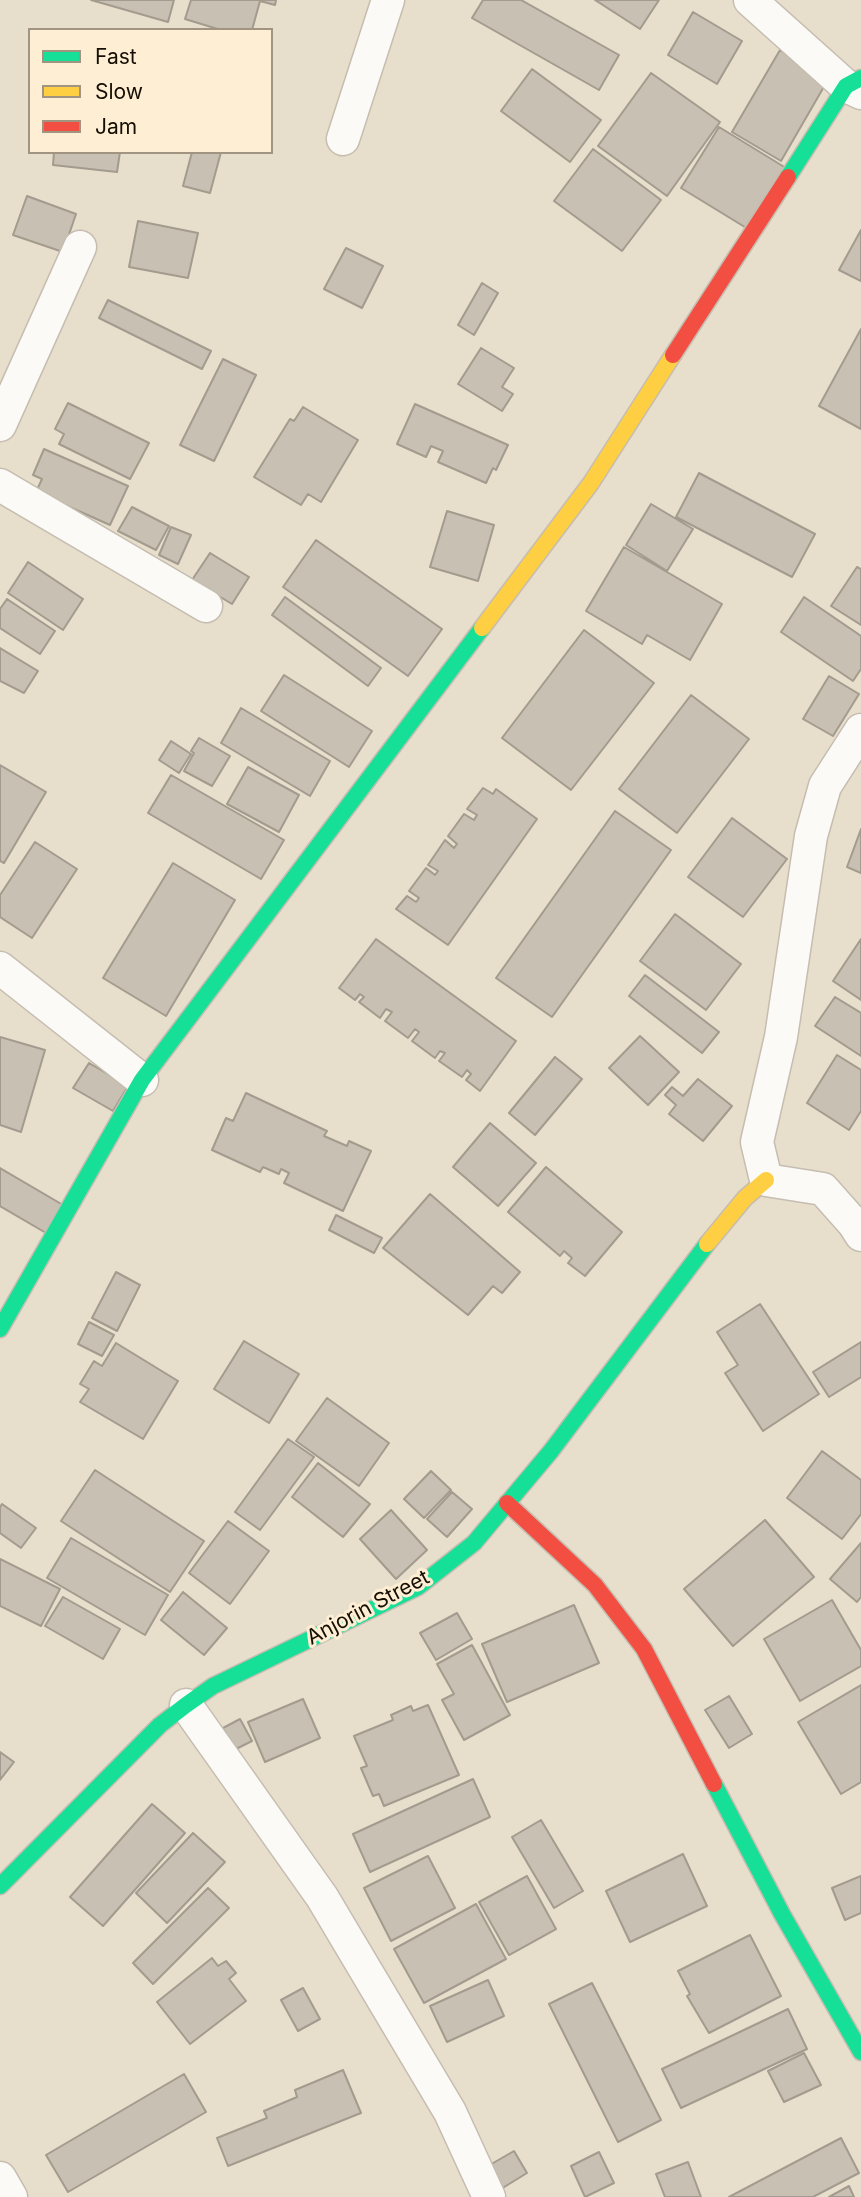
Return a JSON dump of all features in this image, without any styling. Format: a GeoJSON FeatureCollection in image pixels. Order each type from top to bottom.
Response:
{"type":"FeatureCollection","features":[{"type":"Feature","properties":{"kind":"street"},"geometry":{"type":"LineString","coordinates":[[343,139],[388,0]]}},
{"type":"Feature","properties":{"kind":"street"},"geometry":{"type":"LineString","coordinates":[[0,1329],[142,1080],[591,483],[856,86],[750,0]]}},
{"type":"Feature","properties":{"kind":"street"},"geometry":{"type":"LineString","coordinates":[[0,425],[80,247]]}},
{"type":"Feature","properties":{"kind":"street"},"geometry":{"type":"LineString","coordinates":[[0,485],[206,606]]}},
{"type":"Feature","properties":{"kind":"street"},"geometry":{"type":"LineString","coordinates":[[861,730],[825,786],[811,836],[781,1037],[757,1142],[766,1180],[823,1189],[861,1235]]}},
{"type":"Feature","properties":{"kind":"street"},"geometry":{"type":"LineString","coordinates":[[0,968],[142,1080]]}},
{"type":"Feature","properties":{"kind":"street","name":"Anjorin Street"},"geometry":{"type":"LineString","coordinates":[[0,1886],[160,1725],[186,1705],[213,1686],[418,1587],[474,1543],[551,1451],[712,1237],[745,1198],[766,1180]]}},
{"type":"Feature","properties":{"kind":"street"},"geometry":{"type":"LineString","coordinates":[[507,1503],[596,1585],[644,1649],[782,1914],[861,2052]]}},
{"type":"Feature","properties":{"kind":"street"},"geometry":{"type":"LineString","coordinates":[[186,1705],[322,1898],[450,2112],[489,2197]]}},
{"type":"Feature","properties":{"kind":"street"},"geometry":{"type":"LineString","coordinates":[[0,2178],[11,2197]]}},
{"type":"Feature","properties":{"kind":"building"},"geometry":{"type":"Polygon","coordinates":[[[91,0],[174,0],[168,22],[91,0]]]}},
{"type":"Feature","properties":{"kind":"building"},"geometry":{"type":"Polygon","coordinates":[[[191,0],[276,0],[275,5],[260,1],[253,28],[214,28],[185,19],[191,0]]]}},
{"type":"Feature","properties":{"kind":"building"},"geometry":{"type":"Polygon","coordinates":[[[483,0],[521,0],[619,55],[599,90],[472,18],[483,0]]]}},
{"type":"Feature","properties":{"kind":"building"},"geometry":{"type":"Polygon","coordinates":[[[595,0],[659,0],[640,29],[595,0]]]}},
{"type":"Feature","properties":{"kind":"building"},"geometry":{"type":"Polygon","coordinates":[[[693,12],[742,41],[717,84],[668,55],[693,12]]]}},
{"type":"Feature","properties":{"kind":"building"},"geometry":{"type":"Polygon","coordinates":[[[780,50],[829,78],[781,161],[732,132],[780,50]]]}},
{"type":"Feature","properties":{"kind":"building"},"geometry":{"type":"Polygon","coordinates":[[[532,69],[601,120],[570,162],[501,111],[532,69]]]}},
{"type":"Feature","properties":{"kind":"building"},"geometry":{"type":"Polygon","coordinates":[[[651,73],[720,122],[667,196],[598,146],[651,73]]]}},
{"type":"Feature","properties":{"kind":"building"},"geometry":{"type":"Polygon","coordinates":[[[719,127],[786,168],[748,229],[681,188],[719,127]]]}},
{"type":"Feature","properties":{"kind":"building"},"geometry":{"type":"Polygon","coordinates":[[[593,149],[661,200],[622,251],[554,201],[593,149]]]}},
{"type":"Feature","properties":{"kind":"building"},"geometry":{"type":"Polygon","coordinates":[[[54,154],[120,154],[117,172],[53,165],[54,154]]]}},
{"type":"Feature","properties":{"kind":"building"},"geometry":{"type":"Polygon","coordinates":[[[191,154],[220,154],[210,193],[183,186],[191,154]]]}},
{"type":"Feature","properties":{"kind":"building"},"geometry":{"type":"Polygon","coordinates":[[[27,196],[76,214],[63,252],[13,235],[27,196]]]}},
{"type":"Feature","properties":{"kind":"building"},"geometry":{"type":"Polygon","coordinates":[[[138,221],[198,233],[188,278],[129,267],[138,221]]]}},
{"type":"Feature","properties":{"kind":"building"},"geometry":{"type":"Polygon","coordinates":[[[861,230],[861,281],[839,270],[861,230]]]}},
{"type":"Feature","properties":{"kind":"building"},"geometry":{"type":"Polygon","coordinates":[[[346,248],[383,266],[362,308],[324,289],[346,248]]]}},
{"type":"Feature","properties":{"kind":"building"},"geometry":{"type":"Polygon","coordinates":[[[482,283],[498,293],[474,335],[458,325],[482,283]]]}},
{"type":"Feature","properties":{"kind":"building"},"geometry":{"type":"Polygon","coordinates":[[[108,300],[211,351],[202,369],[99,318],[108,300]]]}},
{"type":"Feature","properties":{"kind":"building"},"geometry":{"type":"Polygon","coordinates":[[[861,329],[861,429],[819,406],[861,329]]]}},
{"type":"Feature","properties":{"kind":"building"},"geometry":{"type":"Polygon","coordinates":[[[481,348],[514,368],[502,387],[513,394],[502,411],[458,384],[481,348]]]}},
{"type":"Feature","properties":{"kind":"building"},"geometry":{"type":"Polygon","coordinates":[[[223,359],[256,375],[214,461],[180,445],[223,359]]]}},
{"type":"Feature","properties":{"kind":"building"},"geometry":{"type":"Polygon","coordinates":[[[68,403],[149,443],[130,479],[59,444],[64,434],[55,429],[68,403]]]}},
{"type":"Feature","properties":{"kind":"building"},"geometry":{"type":"Polygon","coordinates":[[[415,404],[508,445],[496,470],[493,468],[486,483],[438,462],[443,451],[431,446],[426,457],[397,444],[415,404]]]}},
{"type":"Feature","properties":{"kind":"building"},"geometry":{"type":"Polygon","coordinates":[[[303,407],[358,440],[321,502],[308,494],[301,505],[254,477],[290,419],[294,421],[303,407]]]}},
{"type":"Feature","properties":{"kind":"building"},"geometry":{"type":"Polygon","coordinates":[[[44,449],[128,486],[110,525],[36,492],[42,479],[33,475],[44,449]]]}},
{"type":"Feature","properties":{"kind":"building"},"geometry":{"type":"Polygon","coordinates":[[[699,473],[815,534],[792,577],[676,517],[699,473]]]}},
{"type":"Feature","properties":{"kind":"building"},"geometry":{"type":"Polygon","coordinates":[[[651,504],[693,529],[667,571],[626,545],[651,504]]]}},
{"type":"Feature","properties":{"kind":"building"},"geometry":{"type":"Polygon","coordinates":[[[132,507],[169,526],[156,550],[118,531],[132,507]]]}},
{"type":"Feature","properties":{"kind":"building"},"geometry":{"type":"Polygon","coordinates":[[[447,511],[494,525],[478,581],[430,567],[447,511]]]}},
{"type":"Feature","properties":{"kind":"building"},"geometry":{"type":"Polygon","coordinates":[[[171,527],[191,535],[178,564],[159,555],[171,527]]]}},
{"type":"Feature","properties":{"kind":"building"},"geometry":{"type":"Polygon","coordinates":[[[316,540],[442,629],[408,676],[283,587],[316,540]]]}},
{"type":"Feature","properties":{"kind":"building"},"geometry":{"type":"Polygon","coordinates":[[[624,547],[722,604],[690,660],[647,635],[642,644],[586,611],[624,547]]]}},
{"type":"Feature","properties":{"kind":"building"},"geometry":{"type":"Polygon","coordinates":[[[210,553],[249,577],[232,604],[192,580],[210,553]]]}},
{"type":"Feature","properties":{"kind":"building"},"geometry":{"type":"Polygon","coordinates":[[[28,562],[83,599],[63,630],[8,593],[28,562]]]}},
{"type":"Feature","properties":{"kind":"building"},"geometry":{"type":"Polygon","coordinates":[[[857,567],[861,569],[861,625],[831,606],[857,567]]]}},
{"type":"Feature","properties":{"kind":"building"},"geometry":{"type":"Polygon","coordinates":[[[285,597],[381,668],[368,686],[272,615],[285,597]]]}},
{"type":"Feature","properties":{"kind":"building"},"geometry":{"type":"Polygon","coordinates":[[[804,597],[861,636],[861,669],[853,681],[781,632],[804,597]]]}},
{"type":"Feature","properties":{"kind":"building"},"geometry":{"type":"Polygon","coordinates":[[[7,599],[55,631],[40,654],[0,628],[0,609],[7,599]]]}},
{"type":"Feature","properties":{"kind":"building"},"geometry":{"type":"Polygon","coordinates":[[[584,630],[654,683],[571,790],[502,738],[584,630]]]}},
{"type":"Feature","properties":{"kind":"building"},"geometry":{"type":"Polygon","coordinates":[[[0,648],[38,671],[24,693],[0,681],[0,648]]]}},
{"type":"Feature","properties":{"kind":"building"},"geometry":{"type":"Polygon","coordinates":[[[284,675],[372,731],[349,767],[261,711],[284,675]]]}},
{"type":"Feature","properties":{"kind":"building"},"geometry":{"type":"Polygon","coordinates":[[[829,676],[859,694],[833,736],[803,719],[829,676]]]}},
{"type":"Feature","properties":{"kind":"building"},"geometry":{"type":"Polygon","coordinates":[[[691,695],[749,739],[677,833],[619,789],[691,695]]]}},
{"type":"Feature","properties":{"kind":"building"},"geometry":{"type":"Polygon","coordinates":[[[241,708],[330,761],[310,796],[221,743],[241,708]]]}},
{"type":"Feature","properties":{"kind":"building"},"geometry":{"type":"Polygon","coordinates":[[[199,738],[230,756],[212,786],[184,771],[199,738]]]}},
{"type":"Feature","properties":{"kind":"building"},"geometry":{"type":"Polygon","coordinates":[[[171,741],[191,754],[179,773],[159,760],[171,741]]]}},
{"type":"Feature","properties":{"kind":"building"},"geometry":{"type":"Polygon","coordinates":[[[0,765],[46,792],[4,863],[0,861],[0,765]]]}},
{"type":"Feature","properties":{"kind":"building"},"geometry":{"type":"Polygon","coordinates":[[[248,767],[299,795],[279,832],[227,804],[248,767]]]}},
{"type":"Feature","properties":{"kind":"building"},"geometry":{"type":"Polygon","coordinates":[[[171,775],[284,840],[261,879],[148,813],[171,775]]]}},
{"type":"Feature","properties":{"kind":"building"},"geometry":{"type":"Polygon","coordinates":[[[483,788],[493,794],[496,789],[537,819],[448,945],[396,909],[407,896],[416,902],[419,898],[409,891],[426,868],[435,875],[438,871],[428,865],[445,840],[454,848],[457,844],[448,836],[464,814],[474,820],[477,815],[467,809],[483,788]]]}},
{"type":"Feature","properties":{"kind":"building"},"geometry":{"type":"Polygon","coordinates":[[[615,811],[671,850],[552,1017],[496,978],[615,811]]]}},
{"type":"Feature","properties":{"kind":"building"},"geometry":{"type":"Polygon","coordinates":[[[732,818],[787,859],[743,917],[688,877],[732,818]]]}},
{"type":"Feature","properties":{"kind":"building"},"geometry":{"type":"Polygon","coordinates":[[[861,829],[861,873],[847,867],[861,829]]]}},
{"type":"Feature","properties":{"kind":"building"},"geometry":{"type":"Polygon","coordinates":[[[35,842],[77,869],[32,938],[0,917],[0,895],[35,842]]]}},
{"type":"Feature","properties":{"kind":"building"},"geometry":{"type":"Polygon","coordinates":[[[173,863],[235,900],[166,1016],[103,978],[173,863]]]}},
{"type":"Feature","properties":{"kind":"building"},"geometry":{"type":"Polygon","coordinates":[[[675,914],[741,964],[706,1010],[640,961],[675,914]]]}},
{"type":"Feature","properties":{"kind":"building"},"geometry":{"type":"Polygon","coordinates":[[[376,939],[516,1041],[480,1091],[466,1080],[471,1074],[467,1070],[462,1077],[439,1061],[445,1053],[440,1051],[435,1058],[412,1041],[419,1032],[415,1029],[408,1038],[385,1021],[392,1012],[386,1009],[380,1018],[359,1002],[364,997],[360,994],[355,1000],[339,988],[376,939]]]}},
{"type":"Feature","properties":{"kind":"building"},"geometry":{"type":"Polygon","coordinates":[[[861,939],[861,1000],[833,981],[861,939]]]}},
{"type":"Feature","properties":{"kind":"building"},"geometry":{"type":"Polygon","coordinates":[[[645,975],[719,1032],[702,1053],[629,996],[645,975]]]}},
{"type":"Feature","properties":{"kind":"building"},"geometry":{"type":"Polygon","coordinates":[[[835,997],[861,1013],[861,1056],[815,1026],[835,997]]]}},
{"type":"Feature","properties":{"kind":"building"},"geometry":{"type":"Polygon","coordinates":[[[640,1036],[679,1072],[648,1105],[609,1068],[640,1036]]]}},
{"type":"Feature","properties":{"kind":"building"},"geometry":{"type":"Polygon","coordinates":[[[0,1037],[45,1050],[21,1132],[0,1125],[0,1037]]]}},
{"type":"Feature","properties":{"kind":"building"},"geometry":{"type":"Polygon","coordinates":[[[837,1055],[861,1070],[861,1111],[849,1130],[807,1103],[837,1055]]]}},
{"type":"Feature","properties":{"kind":"building"},"geometry":{"type":"Polygon","coordinates":[[[555,1057],[582,1079],[535,1135],[509,1113],[555,1057]]]}},
{"type":"Feature","properties":{"kind":"building"},"geometry":{"type":"Polygon","coordinates":[[[89,1063],[128,1086],[113,1111],[73,1088],[89,1063]]]}},
{"type":"Feature","properties":{"kind":"building"},"geometry":{"type":"Polygon","coordinates":[[[698,1079],[732,1106],[703,1141],[669,1114],[676,1105],[665,1095],[672,1087],[683,1096],[698,1079]]]}},
{"type":"Feature","properties":{"kind":"building"},"geometry":{"type":"Polygon","coordinates":[[[246,1093],[327,1131],[324,1136],[347,1146],[349,1141],[371,1151],[343,1211],[284,1183],[289,1173],[281,1169],[279,1174],[263,1167],[260,1172],[212,1150],[226,1118],[233,1121],[246,1093]]]}},
{"type":"Feature","properties":{"kind":"building"},"geometry":{"type":"Polygon","coordinates":[[[490,1123],[536,1163],[498,1206],[453,1167],[490,1123]]]}},
{"type":"Feature","properties":{"kind":"building"},"geometry":{"type":"Polygon","coordinates":[[[546,1167],[622,1232],[585,1276],[568,1263],[572,1258],[564,1251],[560,1256],[508,1212],[546,1167]]]}},
{"type":"Feature","properties":{"kind":"building"},"geometry":{"type":"Polygon","coordinates":[[[0,1168],[63,1205],[46,1233],[0,1206],[0,1168]]]}},
{"type":"Feature","properties":{"kind":"building"},"geometry":{"type":"Polygon","coordinates":[[[430,1194],[520,1272],[502,1293],[493,1286],[468,1315],[383,1248],[430,1194]]]}},
{"type":"Feature","properties":{"kind":"building"},"geometry":{"type":"Polygon","coordinates":[[[336,1215],[382,1238],[374,1253],[329,1230],[336,1215]]]}},
{"type":"Feature","properties":{"kind":"building"},"geometry":{"type":"Polygon","coordinates":[[[116,1272],[140,1285],[117,1331],[92,1318],[116,1272]]]}},
{"type":"Feature","properties":{"kind":"building"},"geometry":{"type":"Polygon","coordinates":[[[760,1304],[819,1394],[763,1431],[725,1373],[738,1365],[717,1332],[760,1304]]]}},
{"type":"Feature","properties":{"kind":"building"},"geometry":{"type":"Polygon","coordinates":[[[89,1322],[114,1335],[102,1356],[78,1344],[89,1322]]]}},
{"type":"Feature","properties":{"kind":"building"},"geometry":{"type":"Polygon","coordinates":[[[244,1341],[299,1374],[269,1423],[214,1389],[244,1341]]]}},
{"type":"Feature","properties":{"kind":"building"},"geometry":{"type":"Polygon","coordinates":[[[861,1342],[861,1377],[829,1397],[813,1372],[861,1342]]]}},
{"type":"Feature","properties":{"kind":"building"},"geometry":{"type":"Polygon","coordinates":[[[116,1343],[178,1381],[143,1439],[80,1402],[89,1389],[80,1384],[94,1361],[102,1366],[116,1343]]]}},
{"type":"Feature","properties":{"kind":"building"},"geometry":{"type":"Polygon","coordinates":[[[327,1398],[389,1443],[359,1486],[296,1441],[327,1398]]]}},
{"type":"Feature","properties":{"kind":"building"},"geometry":{"type":"Polygon","coordinates":[[[288,1439],[314,1457],[260,1530],[235,1512],[288,1439]]]}},
{"type":"Feature","properties":{"kind":"building"},"geometry":{"type":"Polygon","coordinates":[[[822,1451],[861,1480],[861,1514],[842,1539],[787,1498],[822,1451]]]}},
{"type":"Feature","properties":{"kind":"building"},"geometry":{"type":"Polygon","coordinates":[[[318,1463],[370,1504],[343,1537],[292,1497],[318,1463]]]}},
{"type":"Feature","properties":{"kind":"building"},"geometry":{"type":"Polygon","coordinates":[[[95,1470],[204,1541],[170,1592],[61,1521],[95,1470]]]}},
{"type":"Feature","properties":{"kind":"building"},"geometry":{"type":"Polygon","coordinates":[[[431,1471],[451,1490],[424,1518],[404,1499],[431,1471]]]}},
{"type":"Feature","properties":{"kind":"building"},"geometry":{"type":"Polygon","coordinates":[[[452,1492],[472,1509],[447,1537],[427,1519],[452,1492]]]}},
{"type":"Feature","properties":{"kind":"building"},"geometry":{"type":"Polygon","coordinates":[[[2,1504],[36,1528],[21,1548],[0,1533],[2,1504]]]}},
{"type":"Feature","properties":{"kind":"building"},"geometry":{"type":"Polygon","coordinates":[[[391,1510],[427,1550],[396,1579],[360,1539],[391,1510]]]}},
{"type":"Feature","properties":{"kind":"building"},"geometry":{"type":"Polygon","coordinates":[[[765,1520],[814,1577],[733,1646],[684,1589],[765,1520]]]}},
{"type":"Feature","properties":{"kind":"building"},"geometry":{"type":"Polygon","coordinates":[[[228,1521],[269,1551],[230,1604],[189,1573],[228,1521]]]}},
{"type":"Feature","properties":{"kind":"building"},"geometry":{"type":"Polygon","coordinates":[[[71,1538],[168,1595],[145,1635],[47,1578],[71,1538]]]}},
{"type":"Feature","properties":{"kind":"building"},"geometry":{"type":"Polygon","coordinates":[[[861,1543],[861,1597],[857,1602],[830,1579],[861,1543]]]}},
{"type":"Feature","properties":{"kind":"building"},"geometry":{"type":"Polygon","coordinates":[[[0,1559],[60,1589],[41,1626],[0,1606],[0,1559]]]}},
{"type":"Feature","properties":{"kind":"building"},"geometry":{"type":"Polygon","coordinates":[[[183,1592],[227,1628],[204,1655],[161,1620],[183,1592]]]}},
{"type":"Feature","properties":{"kind":"building"},"geometry":{"type":"Polygon","coordinates":[[[63,1597],[120,1629],[103,1659],[45,1626],[63,1597]]]}},
{"type":"Feature","properties":{"kind":"building"},"geometry":{"type":"Polygon","coordinates":[[[832,1600],[861,1650],[861,1666],[800,1701],[764,1639],[832,1600]]]}},
{"type":"Feature","properties":{"kind":"building"},"geometry":{"type":"Polygon","coordinates":[[[574,1605],[599,1663],[507,1702],[482,1644],[574,1605]]]}},
{"type":"Feature","properties":{"kind":"building"},"geometry":{"type":"Polygon","coordinates":[[[457,1613],[472,1639],[436,1660],[420,1633],[457,1613]]]}},
{"type":"Feature","properties":{"kind":"building"},"geometry":{"type":"Polygon","coordinates":[[[472,1645],[510,1715],[464,1740],[442,1700],[454,1694],[437,1664],[472,1645]]]}},
{"type":"Feature","properties":{"kind":"building"},"geometry":{"type":"Polygon","coordinates":[[[861,1685],[861,1782],[841,1794],[798,1722],[861,1685]]]}},
{"type":"Feature","properties":{"kind":"building"},"geometry":{"type":"Polygon","coordinates":[[[729,1696],[752,1734],[729,1748],[705,1710],[729,1696]]]}},
{"type":"Feature","properties":{"kind":"building"},"geometry":{"type":"Polygon","coordinates":[[[303,1699],[320,1738],[265,1762],[248,1722],[303,1699]]]}},
{"type":"Feature","properties":{"kind":"building"},"geometry":{"type":"Polygon","coordinates":[[[428,1705],[459,1775],[384,1806],[379,1794],[373,1796],[361,1768],[367,1766],[354,1736],[393,1720],[391,1715],[411,1706],[413,1711],[428,1705]]]}},
{"type":"Feature","properties":{"kind":"building"},"geometry":{"type":"Polygon","coordinates":[[[240,1719],[252,1741],[234,1750],[223,1728],[240,1719]]]}},
{"type":"Feature","properties":{"kind":"building"},"geometry":{"type":"Polygon","coordinates":[[[0,1752],[14,1762],[0,1780],[0,1752]]]}},
{"type":"Feature","properties":{"kind":"building"},"geometry":{"type":"Polygon","coordinates":[[[473,1779],[490,1817],[370,1872],[353,1834],[473,1779]]]}},
{"type":"Feature","properties":{"kind":"building"},"geometry":{"type":"Polygon","coordinates":[[[152,1804],[185,1833],[103,1926],[70,1897],[152,1804]]]}},
{"type":"Feature","properties":{"kind":"building"},"geometry":{"type":"Polygon","coordinates":[[[541,1820],[583,1891],[554,1908],[512,1837],[541,1820]]]}},
{"type":"Feature","properties":{"kind":"building"},"geometry":{"type":"Polygon","coordinates":[[[193,1833],[225,1862],[167,1923],[136,1893],[193,1833]]]}},
{"type":"Feature","properties":{"kind":"building"},"geometry":{"type":"Polygon","coordinates":[[[683,1854],[707,1906],[630,1942],[606,1891],[683,1854]]]}},
{"type":"Feature","properties":{"kind":"building"},"geometry":{"type":"Polygon","coordinates":[[[428,1856],[455,1908],[391,1941],[364,1888],[428,1856]]]}},
{"type":"Feature","properties":{"kind":"building"},"geometry":{"type":"Polygon","coordinates":[[[527,1876],[556,1929],[509,1955],[479,1902],[527,1876]]]}},
{"type":"Feature","properties":{"kind":"building"},"geometry":{"type":"Polygon","coordinates":[[[861,1876],[861,1913],[845,1920],[832,1888],[861,1876]]]}},
{"type":"Feature","properties":{"kind":"building"},"geometry":{"type":"Polygon","coordinates":[[[208,1888],[229,1908],[153,1984],[133,1963],[208,1888]]]}},
{"type":"Feature","properties":{"kind":"building"},"geometry":{"type":"Polygon","coordinates":[[[476,1904],[506,1959],[424,2003],[394,1949],[476,1904]]]}},
{"type":"Feature","properties":{"kind":"building"},"geometry":{"type":"Polygon","coordinates":[[[750,1935],[781,1996],[709,2033],[687,1996],[690,1994],[678,1971],[750,1935]]]}},
{"type":"Feature","properties":{"kind":"building"},"geometry":{"type":"Polygon","coordinates":[[[212,1958],[218,1966],[226,1961],[236,1973],[229,1979],[246,2001],[190,2044],[157,2002],[212,1958]]]}},
{"type":"Feature","properties":{"kind":"building"},"geometry":{"type":"Polygon","coordinates":[[[488,1980],[504,2016],[447,2042],[430,2006],[488,1980]]]}},
{"type":"Feature","properties":{"kind":"building"},"geometry":{"type":"Polygon","coordinates":[[[592,1983],[661,2120],[618,2142],[549,2004],[592,1983]]]}},
{"type":"Feature","properties":{"kind":"building"},"geometry":{"type":"Polygon","coordinates":[[[303,1988],[320,2019],[298,2031],[281,2000],[303,1988]]]}},
{"type":"Feature","properties":{"kind":"building"},"geometry":{"type":"Polygon","coordinates":[[[788,2009],[807,2049],[681,2108],[662,2069],[788,2009]]]}},
{"type":"Feature","properties":{"kind":"building"},"geometry":{"type":"Polygon","coordinates":[[[804,2053],[821,2085],[784,2102],[768,2071],[804,2053]]]}},
{"type":"Feature","properties":{"kind":"building"},"geometry":{"type":"Polygon","coordinates":[[[343,2070],[361,2113],[228,2166],[217,2138],[267,2118],[264,2111],[297,2097],[295,2090],[343,2070]]]}},
{"type":"Feature","properties":{"kind":"building"},"geometry":{"type":"Polygon","coordinates":[[[184,2074],[206,2112],[68,2192],[46,2155],[184,2074]]]}},
{"type":"Feature","properties":{"kind":"building"},"geometry":{"type":"Polygon","coordinates":[[[841,2138],[859,2173],[813,2197],[729,2197],[841,2138]]]}},
{"type":"Feature","properties":{"kind":"building"},"geometry":{"type":"Polygon","coordinates":[[[514,2151],[527,2173],[501,2189],[488,2166],[514,2151]]]}},
{"type":"Feature","properties":{"kind":"building"},"geometry":{"type":"Polygon","coordinates":[[[599,2152],[614,2183],[585,2197],[571,2166],[599,2152]]]}},
{"type":"Feature","properties":{"kind":"building"},"geometry":{"type":"Polygon","coordinates":[[[688,2162],[701,2197],[665,2197],[656,2174],[688,2162]]]}},
{"type":"Feature","properties":{"kind":"building"},"geometry":{"type":"Polygon","coordinates":[[[849,2186],[854,2197],[829,2197],[849,2186]]]}},
{"type":"Feature","properties":{"kind":"traffic: fast"},"geometry":{"type":"LineString","coordinates":[[788,177],[846,86],[861,78]]}},
{"type":"Feature","properties":{"kind":"traffic: fast"},"geometry":{"type":"LineString","coordinates":[[0,1329],[142,1080],[482,628]]}},
{"type":"Feature","properties":{"kind":"traffic: fast"},"geometry":{"type":"LineString","coordinates":[[0,1886],[160,1725],[186,1705],[213,1686],[418,1587],[474,1543],[551,1451],[707,1244]]}},
{"type":"Feature","properties":{"kind":"traffic: fast"},"geometry":{"type":"LineString","coordinates":[[714,1784],[782,1914],[861,2052]]}},
{"type":"Feature","properties":{"kind":"traffic: slow"},"geometry":{"type":"LineString","coordinates":[[482,628],[591,483],[673,355]]}},
{"type":"Feature","properties":{"kind":"traffic: slow"},"geometry":{"type":"LineString","coordinates":[[707,1244],[745,1198],[766,1180]]}},
{"type":"Feature","properties":{"kind":"traffic: jam"},"geometry":{"type":"LineString","coordinates":[[673,355],[788,177]]}},
{"type":"Feature","properties":{"kind":"traffic: jam"},"geometry":{"type":"LineString","coordinates":[[507,1503],[595,1585],[644,1649],[714,1784]]}}]}
